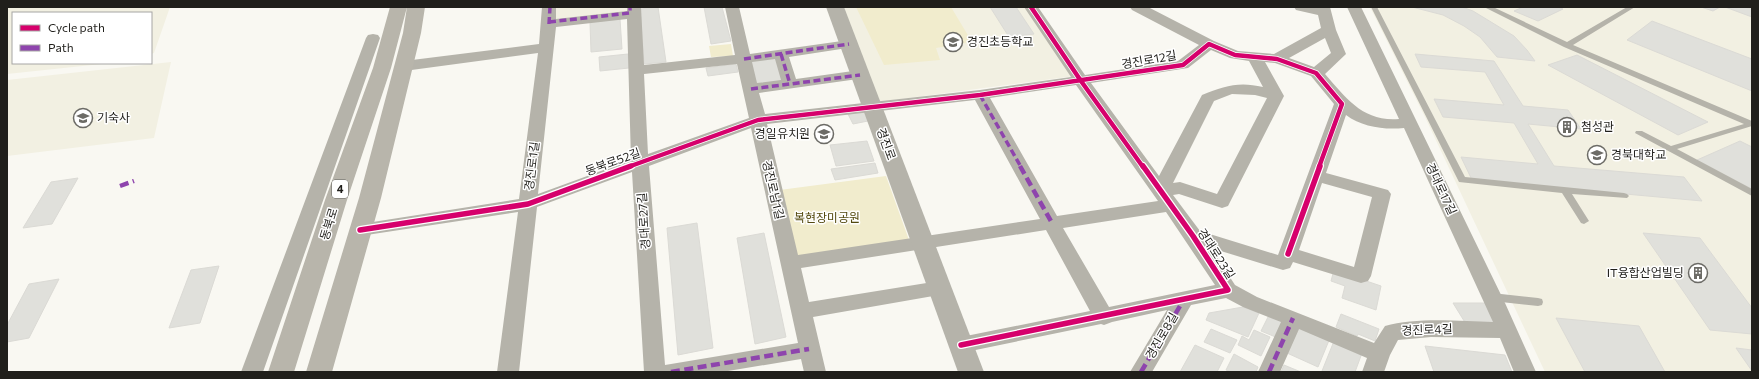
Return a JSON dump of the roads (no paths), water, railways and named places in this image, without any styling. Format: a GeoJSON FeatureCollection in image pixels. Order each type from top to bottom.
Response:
{"type":"FeatureCollection","features":[{"type":"Feature","properties":{"kind":"main road","name":"동북로"},"geometry":{"type":"LineString","coordinates":[[281,372],[336,200],[382,68],[399,7]]}},
{"type":"Feature","properties":{"kind":"main road"},"geometry":{"type":"LineString","coordinates":[[320,372],[404,66],[416,7]]}},
{"type":"Feature","properties":{"kind":"street","name":"경진로남1길"},"geometry":{"type":"LineString","coordinates":[[732,7],[815,372]]}},
{"type":"Feature","properties":{"kind":"street","name":"경진로"},"geometry":{"type":"LineString","coordinates":[[835,7],[971,372]]}},
{"type":"Feature","properties":{"kind":"street","name":"경대로23길"},"geometry":{"type":"LineString","coordinates":[[1031,7],[1081,81],[1193,236],[1228,290],[1250,302],[1294,318],[1376,363]]}},
{"type":"Feature","properties":{"kind":"street"},"geometry":{"type":"LineString","coordinates":[[1137,7],[1209,44],[1235,55],[1277,59],[1316,73],[1342,104],[1358,116],[1386,125],[1409,123]]}},
{"type":"Feature","properties":{"kind":"street"},"geometry":{"type":"LineString","coordinates":[[1301,7],[1324,10],[1329,30],[1339,54],[1316,73]]}},
{"type":"Feature","properties":{"kind":"street","name":"경대로17길"},"geometry":{"type":"LineString","coordinates":[[1354,7],[1492,296],[1525,372]]}},
{"type":"Feature","properties":{"kind":"street"},"geometry":{"type":"LineString","coordinates":[[549,16],[634,10]]}},
{"type":"Feature","properties":{"kind":"street","name":"경대로27길"},"geometry":{"type":"LineString","coordinates":[[634,10],[640,162],[656,372]]}},
{"type":"Feature","properties":{"kind":"street","name":"경진로1길"},"geometry":{"type":"LineString","coordinates":[[508,372],[549,16]]}},
{"type":"Feature","properties":{"kind":"street"},"geometry":{"type":"LineString","coordinates":[[1277,59],[1329,30]]}},
{"type":"Feature","properties":{"kind":"street"},"geometry":{"type":"LineString","coordinates":[[252,372],[373,38]]}},
{"type":"Feature","properties":{"kind":"street"},"geometry":{"type":"LineString","coordinates":[[636,70],[744,59],[849,44]]}},
{"type":"Feature","properties":{"kind":"street","name":"경진로12길"},"geometry":{"type":"LineString","coordinates":[[872,106],[980,95],[1183,65],[1209,44]]}},
{"type":"Feature","properties":{"kind":"street"},"geometry":{"type":"LineString","coordinates":[[404,66],[546,48]]}},
{"type":"Feature","properties":{"kind":"street"},"geometry":{"type":"LineString","coordinates":[[782,54],[790,84]]}},
{"type":"Feature","properties":{"kind":"street"},"geometry":{"type":"LineString","coordinates":[[1254,56],[1276,96]]}},
{"type":"Feature","properties":{"kind":"street"},"geometry":{"type":"LineString","coordinates":[[751,88],[860,75]]}},
{"type":"Feature","properties":{"kind":"street"},"geometry":{"type":"LineString","coordinates":[[1165,198],[1208,98],[1230,89],[1256,90],[1276,96]]}},
{"type":"Feature","properties":{"kind":"street"},"geometry":{"type":"LineString","coordinates":[[980,95],[1104,317]]}},
{"type":"Feature","properties":{"kind":"street"},"geometry":{"type":"LineString","coordinates":[[790,264],[1052,223],[1165,198],[1180,188],[1222,202],[1276,96]]}},
{"type":"Feature","properties":{"kind":"street"},"geometry":{"type":"LineString","coordinates":[[1316,176],[1382,194],[1361,276],[1288,254],[1316,176],[1342,104]]}},
{"type":"Feature","properties":{"kind":"street","name":"동북로52길"},"geometry":{"type":"LineString","coordinates":[[360,230],[528,204],[758,120],[872,106]]}},
{"type":"Feature","properties":{"kind":"street","name":"경대로23길"},"geometry":{"type":"LineString","coordinates":[[1193,236],[1283,263],[1288,254]]}},
{"type":"Feature","properties":{"kind":"street"},"geometry":{"type":"LineString","coordinates":[[801,311],[939,288]]}},
{"type":"Feature","properties":{"kind":"street","name":"경대로23길"},"geometry":{"type":"LineString","coordinates":[[961,345],[1183,301],[1228,290]]}},
{"type":"Feature","properties":{"kind":"street","name":"경진로8길"},"geometry":{"type":"LineString","coordinates":[[1141,372],[1183,301]]}},
{"type":"Feature","properties":{"kind":"street"},"geometry":{"type":"LineString","coordinates":[[1269,372],[1294,318]]}},
{"type":"Feature","properties":{"kind":"street","name":"경진로4길"},"geometry":{"type":"LineString","coordinates":[[1376,363],[1392,332],[1432,329],[1507,330]]}},
{"type":"Feature","properties":{"kind":"street"},"geometry":{"type":"LineString","coordinates":[[671,372],[809,349]]}},
{"type":"Feature","properties":{"kind":"lane"},"geometry":{"type":"LineString","coordinates":[[1374,7],[1462,180],[1624,196]]}},
{"type":"Feature","properties":{"kind":"lane"},"geometry":{"type":"LineString","coordinates":[[1487,7],[1567,44],[1751,124]]}},
{"type":"Feature","properties":{"kind":"lane"},"geometry":{"type":"LineString","coordinates":[[1567,44],[1632,7]]}},
{"type":"Feature","properties":{"kind":"lane"},"geometry":{"type":"LineString","coordinates":[[1670,149],[1751,124]]}},
{"type":"Feature","properties":{"kind":"lane"},"geometry":{"type":"LineString","coordinates":[[1639,133],[1752,193]]}},
{"type":"Feature","properties":{"kind":"lane"},"geometry":{"type":"LineString","coordinates":[[1565,190],[1584,221]]}},
{"type":"Feature","properties":{"kind":"lane"},"geometry":{"type":"LineString","coordinates":[[1492,296],[1538,302]]}},
{"type":"Feature","properties":{"kind":"place","name":"경진초등학교"},"geometry":{"type":"Point","coordinates":[953,42]}},
{"type":"Feature","properties":{"kind":"place","name":"기숙사"},"geometry":{"type":"Point","coordinates":[83,118]}},
{"type":"Feature","properties":{"kind":"place","name":"첨성관"},"geometry":{"type":"Point","coordinates":[1567,127]}},
{"type":"Feature","properties":{"kind":"place","name":"경일유치원"},"geometry":{"type":"Point","coordinates":[824,134]}},
{"type":"Feature","properties":{"kind":"place","name":"경북대학교"},"geometry":{"type":"Point","coordinates":[1597,155]}},
{"type":"Feature","properties":{"kind":"place","name":"IT융합산업빌딩"},"geometry":{"type":"Point","coordinates":[1698,273]}},
{"type":"Feature","properties":{"kind":"park label","name":"복현장미공원"},"geometry":{"type":"Point","coordinates":[827,218]}}]}
